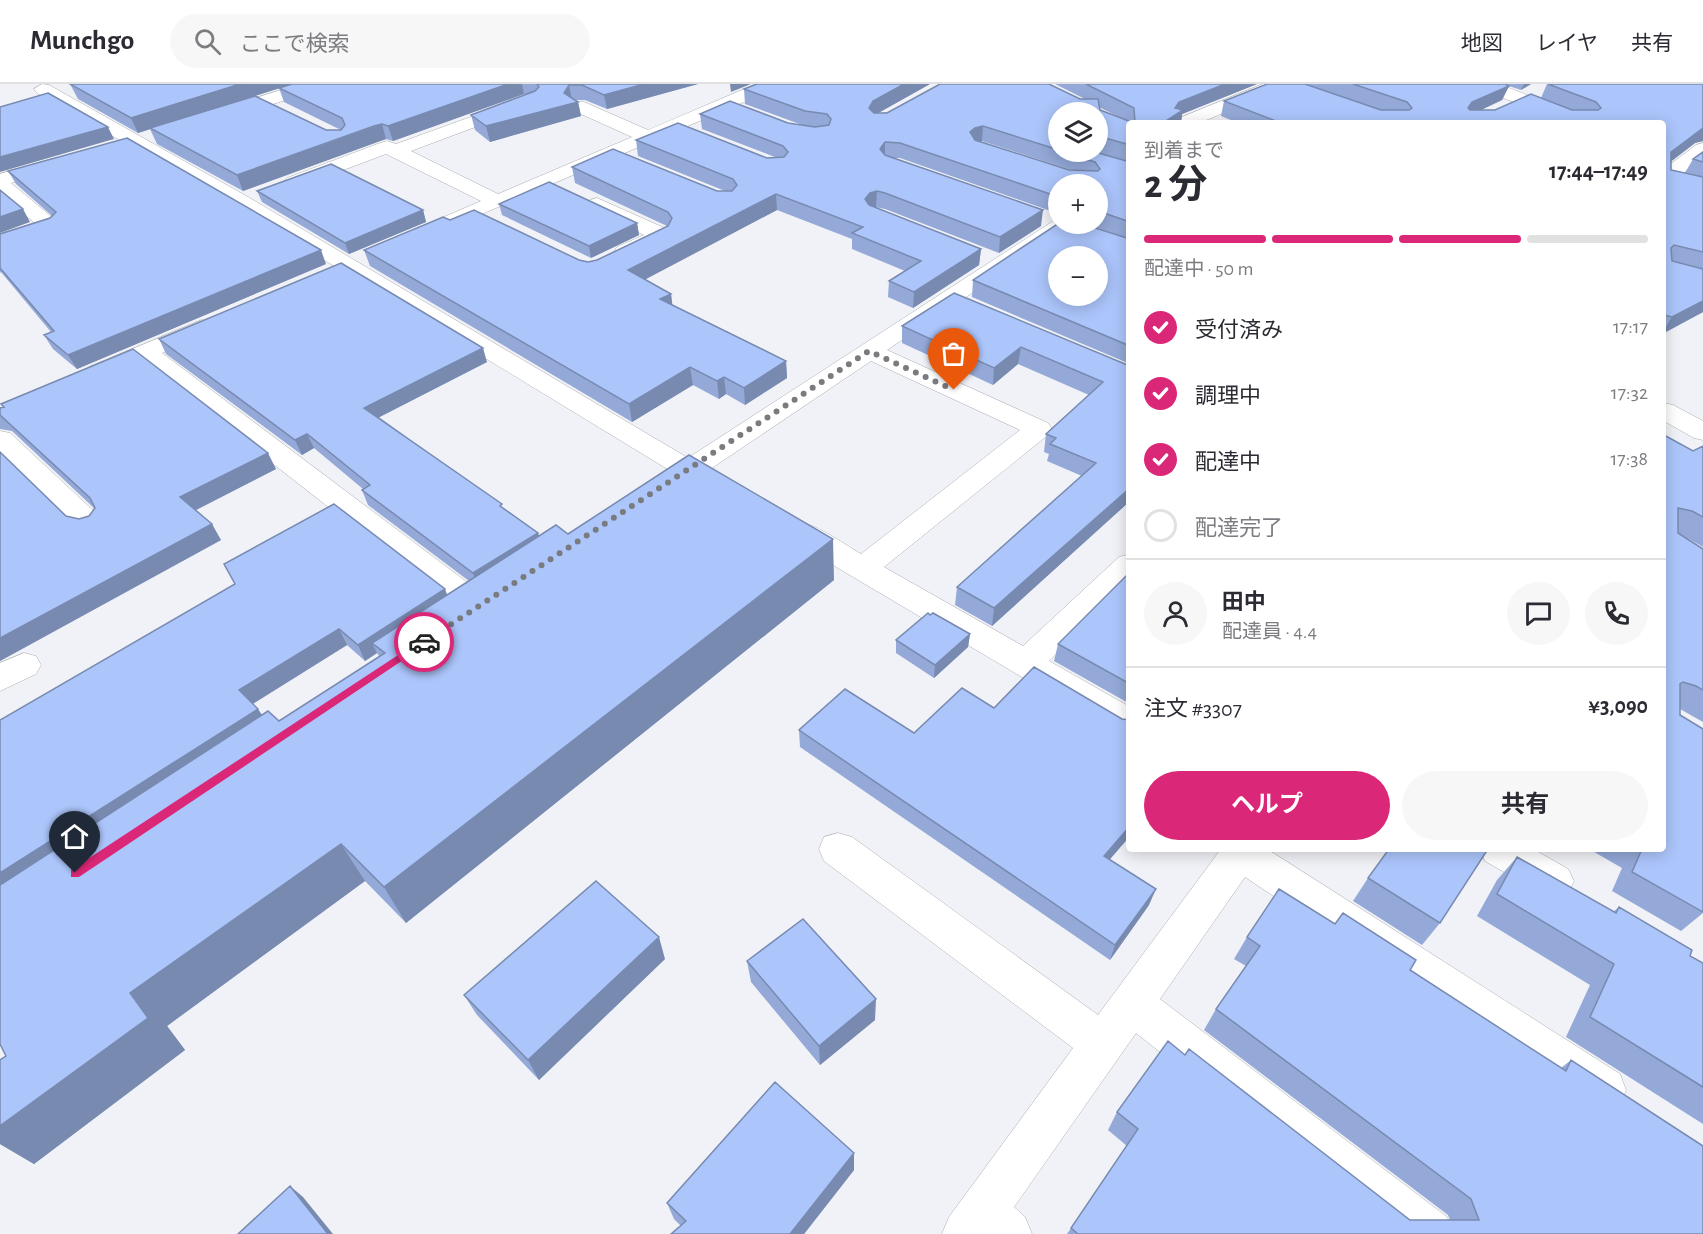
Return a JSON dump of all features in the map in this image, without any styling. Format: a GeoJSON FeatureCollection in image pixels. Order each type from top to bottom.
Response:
{"type":"FeatureCollection","features":[{"type":"Feature","properties":{"kind":"street"},"geometry":{"type":"LineString","coordinates":[[206,120],[265,93],[285,102],[318,84]]}},
{"type":"Feature","properties":{"kind":"street"},"geometry":{"type":"LineString","coordinates":[[1484,84],[1574,120]]}},
{"type":"Feature","properties":{"kind":"street"},"geometry":{"type":"LineString","coordinates":[[421,234],[472,212],[496,212],[546,180],[723,104],[761,85]]}},
{"type":"Feature","properties":{"kind":"street"},"geometry":{"type":"LineString","coordinates":[[1200,120],[1285,85]]}},
{"type":"Feature","properties":{"kind":"street"},"geometry":{"type":"LineString","coordinates":[[43,89],[137,141],[260,194],[349,265],[730,493]]}},
{"type":"Feature","properties":{"kind":"street"},"geometry":{"type":"LineString","coordinates":[[1503,109],[1539,89]]}},
{"type":"Feature","properties":{"kind":"street"},"geometry":{"type":"LineString","coordinates":[[395,151],[531,100]]}},
{"type":"Feature","properties":{"kind":"street"},"geometry":{"type":"LineString","coordinates":[[723,104],[746,112]]}},
{"type":"Feature","properties":{"kind":"street"},"geometry":{"type":"LineString","coordinates":[[578,106],[648,137]]}},
{"type":"Feature","properties":{"kind":"street"},"geometry":{"type":"LineString","coordinates":[[673,126],[694,134]]}},
{"type":"Feature","properties":{"kind":"street"},"geometry":{"type":"LineString","coordinates":[[260,194],[387,147],[496,212]]}},
{"type":"Feature","properties":{"kind":"street"},"geometry":{"type":"LineString","coordinates":[[1666,176],[1703,149]]}},
{"type":"Feature","properties":{"kind":"street"},"geometry":{"type":"LineString","coordinates":[[610,153],[631,162]]}},
{"type":"Feature","properties":{"kind":"street"},"geometry":{"type":"LineString","coordinates":[[1666,156],[1683,163]]}},
{"type":"Feature","properties":{"kind":"street"},"geometry":{"type":"LineString","coordinates":[[0,182],[69,160]]}},
{"type":"Feature","properties":{"kind":"street"},"geometry":{"type":"LineString","coordinates":[[1666,179],[1683,183]]}},
{"type":"Feature","properties":{"kind":"street"},"geometry":{"type":"LineString","coordinates":[[546,180],[661,235],[611,259]]}},
{"type":"Feature","properties":{"kind":"street"},"geometry":{"type":"LineString","coordinates":[[0,182],[50,225],[0,242]]}},
{"type":"Feature","properties":{"kind":"street"},"geometry":{"type":"LineString","coordinates":[[639,503],[869,351],[960,302],[990,260],[1048,230]]}},
{"type":"Feature","properties":{"kind":"street"},"geometry":{"type":"LineString","coordinates":[[83,379],[220,320]]}},
{"type":"Feature","properties":{"kind":"street"},"geometry":{"type":"LineString","coordinates":[[863,568],[1038,429],[869,351]]}},
{"type":"Feature","properties":{"kind":"street"},"geometry":{"type":"LineString","coordinates":[[145,352],[488,600],[448,626]]}},
{"type":"Feature","properties":{"kind":"street"},"geometry":{"type":"LineString","coordinates":[[1666,412],[1703,432]]}},
{"type":"Feature","properties":{"kind":"street"},"geometry":{"type":"LineString","coordinates":[[0,439],[88,523]]}},
{"type":"Feature","properties":{"kind":"street"},"geometry":{"type":"LineString","coordinates":[[771,516],[1126,722]]}},
{"type":"Feature","properties":{"kind":"street"},"geometry":{"type":"LineString","coordinates":[[1025,664],[1126,568]]}},
{"type":"Feature","properties":{"kind":"street"},"geometry":{"type":"LineString","coordinates":[[838,849],[1103,1044]]}},
{"type":"Feature","properties":{"kind":"street"},"geometry":{"type":"LineString","coordinates":[[986,1226],[1103,1044],[1241,852]]}},
{"type":"Feature","properties":{"kind":"street"},"geometry":{"type":"LineString","coordinates":[[1244,852],[1634,1110]]}},
{"type":"Feature","properties":{"kind":"street"},"geometry":{"type":"LineString","coordinates":[[1504,852],[1581,896]]}},
{"type":"Feature","properties":{"kind":"street"},"geometry":{"type":"LineString","coordinates":[[1132,1004],[1430,1234]]}},
{"type":"Feature","properties":{"kind":"building"},"geometry":{"type":"Polygon","coordinates":[[[70,84],[240,84],[131,118],[70,84]]]}},
{"type":"Feature","properties":{"kind":"building"},"geometry":{"type":"Polygon","coordinates":[[[292,84],[508,84],[388,126],[382,124],[374,126],[237,175],[150,128],[255,96],[326,130],[341,130],[345,125],[342,118],[279,88],[292,84]]]}},
{"type":"Feature","properties":{"kind":"building"},"geometry":{"type":"Polygon","coordinates":[[[537,84],[644,84],[604,95],[582,85],[569,85],[564,93],[578,102],[486,126],[471,115],[535,91],[539,87],[537,84]]]}},
{"type":"Feature","properties":{"kind":"building"},"geometry":{"type":"Polygon","coordinates":[[[757,84],[904,84],[873,101],[869,108],[874,113],[887,113],[940,84],[1049,84],[1080,99],[1098,99],[1099,102],[1048,102],[1048,147],[983,126],[970,132],[975,140],[1069,170],[1098,171],[1100,169],[1095,162],[1108,162],[1108,156],[1126,161],[1126,221],[1108,214],[1108,174],[1048,174],[1048,193],[900,143],[885,142],[880,149],[885,155],[1043,210],[1000,237],[885,193],[877,191],[870,193],[865,199],[869,205],[981,249],[914,292],[889,281],[921,261],[852,233],[863,227],[776,194],[628,270],[671,294],[660,299],[786,361],[744,388],[724,377],[717,381],[690,367],[629,404],[364,250],[443,217],[450,220],[474,210],[579,260],[588,262],[597,260],[668,226],[672,218],[668,212],[572,167],[613,149],[717,191],[732,191],[737,185],[733,179],[636,140],[678,123],[767,158],[784,157],[788,152],[783,146],[700,114],[730,101],[788,123],[815,127],[829,125],[831,119],[827,114],[805,111],[744,89],[757,84]]]}},
{"type":"Feature","properties":{"kind":"building"},"geometry":{"type":"Polygon","coordinates":[[[1086,84],[1225,84],[1179,102],[1175,108],[1183,110],[1168,120],[1135,120],[1134,108],[1086,84]]]}},
{"type":"Feature","properties":{"kind":"building"},"geometry":{"type":"Polygon","coordinates":[[[1267,84],[1305,84],[1381,110],[1409,110],[1412,108],[1407,102],[1353,84],[1505,84],[1509,86],[1472,102],[1468,108],[1470,110],[1495,110],[1531,94],[1572,110],[1598,110],[1601,108],[1596,102],[1548,84],[1703,84],[1703,128],[1671,152],[1671,170],[1703,177],[1703,252],[1674,245],[1671,248],[1672,261],[1703,269],[1703,301],[1672,317],[1666,316],[1666,120],[1273,120],[1224,101],[1267,84]]]}},
{"type":"Feature","properties":{"kind":"building"},"geometry":{"type":"Polygon","coordinates":[[[48,93],[108,127],[0,157],[0,107],[48,93]]]}},
{"type":"Feature","properties":{"kind":"building"},"geometry":{"type":"Polygon","coordinates":[[[1108,113],[1126,120],[1126,144],[1108,139],[1108,113]]]}},
{"type":"Feature","properties":{"kind":"building"},"geometry":{"type":"Polygon","coordinates":[[[127,138],[321,250],[68,355],[44,335],[54,331],[0,268],[0,234],[50,218],[56,212],[8,171],[127,138]]]}},
{"type":"Feature","properties":{"kind":"building"},"geometry":{"type":"Polygon","coordinates":[[[1703,152],[1703,162],[1693,159],[1703,152]]]}},
{"type":"Feature","properties":{"kind":"building"},"geometry":{"type":"Polygon","coordinates":[[[331,164],[423,210],[345,243],[257,191],[331,164]]]}},
{"type":"Feature","properties":{"kind":"building"},"geometry":{"type":"Polygon","coordinates":[[[549,182],[637,223],[589,246],[499,204],[549,182]]]}},
{"type":"Feature","properties":{"kind":"building"},"geometry":{"type":"Polygon","coordinates":[[[0,190],[23,209],[0,217],[0,190]]]}},
{"type":"Feature","properties":{"kind":"building"},"geometry":{"type":"Polygon","coordinates":[[[1048,230],[1048,234],[1108,234],[1108,232],[1126,238],[1126,344],[973,280],[1048,230]]]}},
{"type":"Feature","properties":{"kind":"building"},"geometry":{"type":"Polygon","coordinates":[[[341,263],[483,348],[364,408],[502,504],[500,506],[538,533],[473,573],[362,490],[370,485],[307,434],[295,440],[159,339],[341,263]]]}},
{"type":"Feature","properties":{"kind":"building"},"geometry":{"type":"Polygon","coordinates":[[[954,293],[1126,364],[1126,492],[994,608],[957,587],[1096,463],[1050,444],[1056,438],[1046,434],[1103,382],[1021,347],[994,368],[902,326],[954,293]]]}},
{"type":"Feature","properties":{"kind":"building"},"geometry":{"type":"Polygon","coordinates":[[[133,349],[268,453],[180,497],[212,524],[0,638],[0,452],[66,516],[79,519],[89,516],[95,508],[90,498],[0,415],[0,408],[4,407],[1,404],[133,349]]]}},
{"type":"Feature","properties":{"kind":"building"},"geometry":{"type":"Polygon","coordinates":[[[1666,436],[1693,451],[1703,446],[1703,517],[1692,511],[1678,508],[1678,533],[1703,549],[1703,690],[1683,682],[1680,684],[1680,715],[1703,729],[1703,912],[1632,872],[1641,852],[1666,852],[1666,436]]]}},
{"type":"Feature","properties":{"kind":"building"},"geometry":{"type":"Polygon","coordinates":[[[689,455],[833,539],[384,887],[341,844],[130,993],[148,1018],[0,1126],[0,1060],[6,1056],[0,1044],[0,885],[268,711],[279,721],[385,653],[372,643],[556,525],[568,534],[689,455]]]}},
{"type":"Feature","properties":{"kind":"building"},"geometry":{"type":"Polygon","coordinates":[[[334,504],[445,589],[358,645],[339,629],[239,690],[258,709],[0,873],[0,720],[235,584],[224,564],[334,504]]]}},
{"type":"Feature","properties":{"kind":"building"},"geometry":{"type":"Polygon","coordinates":[[[1126,576],[1126,682],[1058,644],[1126,576]]]}},
{"type":"Feature","properties":{"kind":"building"},"geometry":{"type":"Polygon","coordinates":[[[928,613],[930,615],[933,613],[970,634],[935,665],[896,640],[928,613]]]}},
{"type":"Feature","properties":{"kind":"building"},"geometry":{"type":"Polygon","coordinates":[[[1034,667],[1126,720],[1126,831],[1104,856],[1156,889],[1115,945],[799,730],[845,689],[914,733],[962,688],[994,708],[1034,667]]]}},
{"type":"Feature","properties":{"kind":"building"},"geometry":{"type":"Polygon","coordinates":[[[1387,852],[1486,852],[1440,923],[1368,878],[1387,852]]]}},
{"type":"Feature","properties":{"kind":"building"},"geometry":{"type":"Polygon","coordinates":[[[1517,857],[1616,913],[1619,907],[1692,950],[1690,956],[1703,963],[1703,1087],[1590,1017],[1614,964],[1497,894],[1517,857]]]}},
{"type":"Feature","properties":{"kind":"building"},"geometry":{"type":"Polygon","coordinates":[[[596,881],[659,937],[528,1060],[464,995],[596,881]]]}},
{"type":"Feature","properties":{"kind":"building"},"geometry":{"type":"Polygon","coordinates":[[[1279,889],[1335,924],[1343,913],[1416,960],[1410,970],[1566,1071],[1571,1060],[1703,1146],[1703,1234],[1078,1234],[1071,1228],[1138,1129],[1117,1112],[1168,1041],[1185,1055],[1189,1049],[1410,1220],[1479,1220],[1471,1199],[1216,1009],[1260,946],[1247,937],[1279,889]]]}},
{"type":"Feature","properties":{"kind":"building"},"geometry":{"type":"Polygon","coordinates":[[[803,919],[876,999],[819,1046],[747,961],[803,919]]]}},
{"type":"Feature","properties":{"kind":"building"},"geometry":{"type":"Polygon","coordinates":[[[775,1082],[854,1153],[790,1234],[671,1234],[686,1221],[667,1203],[775,1082]]]}},
{"type":"Feature","properties":{"kind":"building"},"geometry":{"type":"Polygon","coordinates":[[[290,1186],[328,1234],[238,1234],[290,1186]]]}},
{"type":"Feature","properties":{"kind":"way so far"},"geometry":{"type":"LineString","coordinates":[[424,642],[869,351],[954,390]]}},
{"type":"Feature","properties":{"kind":"route"},"geometry":{"type":"LineString","coordinates":[[75,873],[424,642]]}}]}
